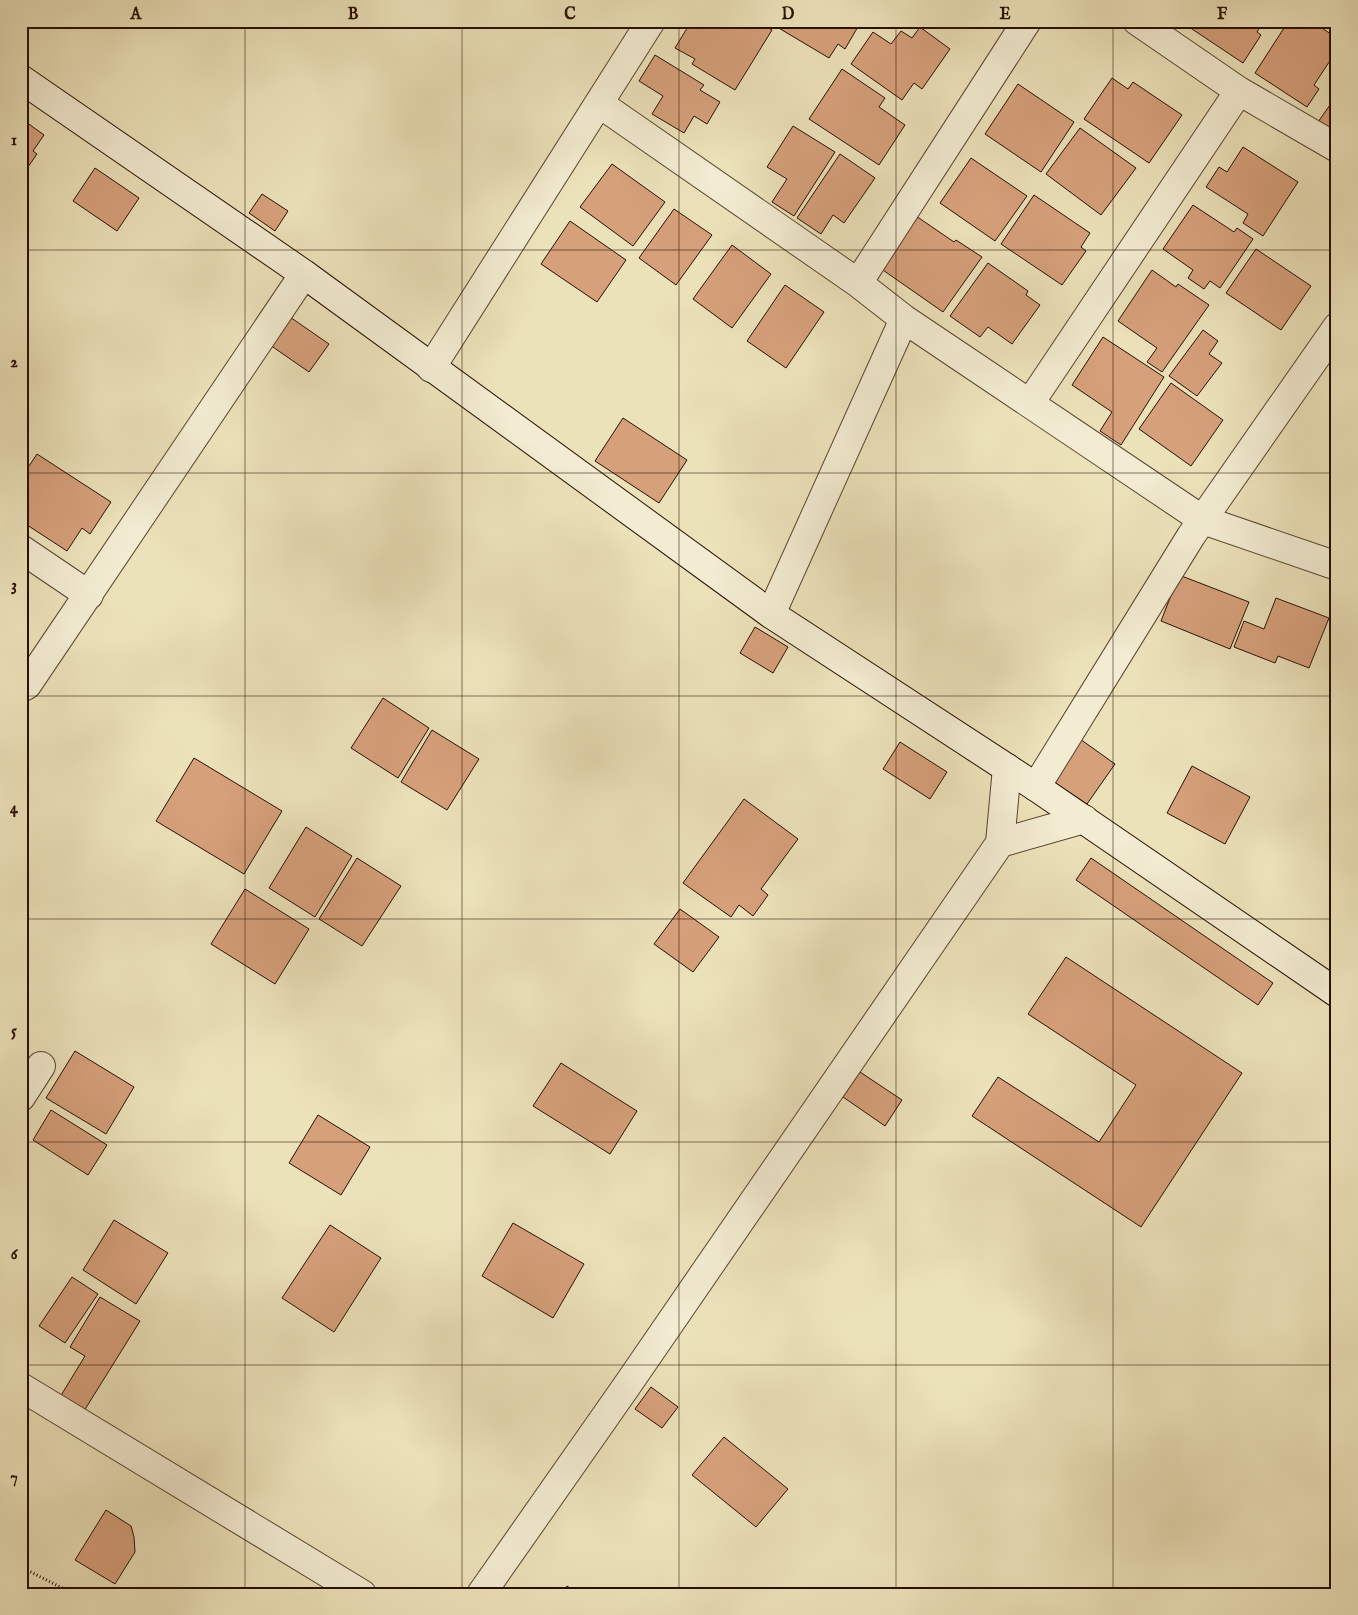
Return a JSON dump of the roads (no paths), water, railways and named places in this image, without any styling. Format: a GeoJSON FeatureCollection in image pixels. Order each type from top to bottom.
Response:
{"type":"FeatureCollection","features":[{"type":"Feature","properties":{"kind":"street"},"geometry":{"type":"LineString","coordinates":[[431,368],[651,21]]}},
{"type":"Feature","properties":{"kind":"street"},"geometry":{"type":"LineString","coordinates":[[858,283],[1027,21]]}},
{"type":"Feature","properties":{"kind":"street"},"geometry":{"type":"LineString","coordinates":[[1137,21],[1239,91],[1337,148]]}},
{"type":"Feature","properties":{"kind":"street"},"geometry":{"type":"LineString","coordinates":[[21,79],[304,274],[771,614],[1084,819],[1337,993]]}},
{"type":"Feature","properties":{"kind":"street"},"geometry":{"type":"LineString","coordinates":[[1030,403],[1239,91]]}},
{"type":"Feature","properties":{"kind":"street"},"geometry":{"type":"LineString","coordinates":[[600,104],[858,283],[904,319],[1203,520],[1337,566]]}},
{"type":"Feature","properties":{"kind":"street"},"geometry":{"type":"LineString","coordinates":[[21,688],[27,685],[89,595],[304,274]]}},
{"type":"Feature","properties":{"kind":"street"},"geometry":{"type":"LineString","coordinates":[[771,614],[904,319]]}},
{"type":"Feature","properties":{"kind":"street"},"geometry":{"type":"LineString","coordinates":[[1036,787],[1203,520],[1329,355],[1337,327]]}},
{"type":"Feature","properties":{"kind":"street"},"geometry":{"type":"LineString","coordinates":[[21,549],[89,595]]}},
{"type":"Feature","properties":{"kind":"street"},"geometry":{"type":"LineString","coordinates":[[481,1594],[626,1387],[1000,843],[1007,768]]}},
{"type":"Feature","properties":{"kind":"street"},"geometry":{"type":"LineString","coordinates":[[1000,843],[1084,819]]}},
{"type":"Feature","properties":{"kind":"street"},"geometry":{"type":"LineString","coordinates":[[21,1097],[41,1066]]}},
{"type":"Feature","properties":{"kind":"street"},"geometry":{"type":"LineString","coordinates":[[21,1387],[362,1594]]}}]}
